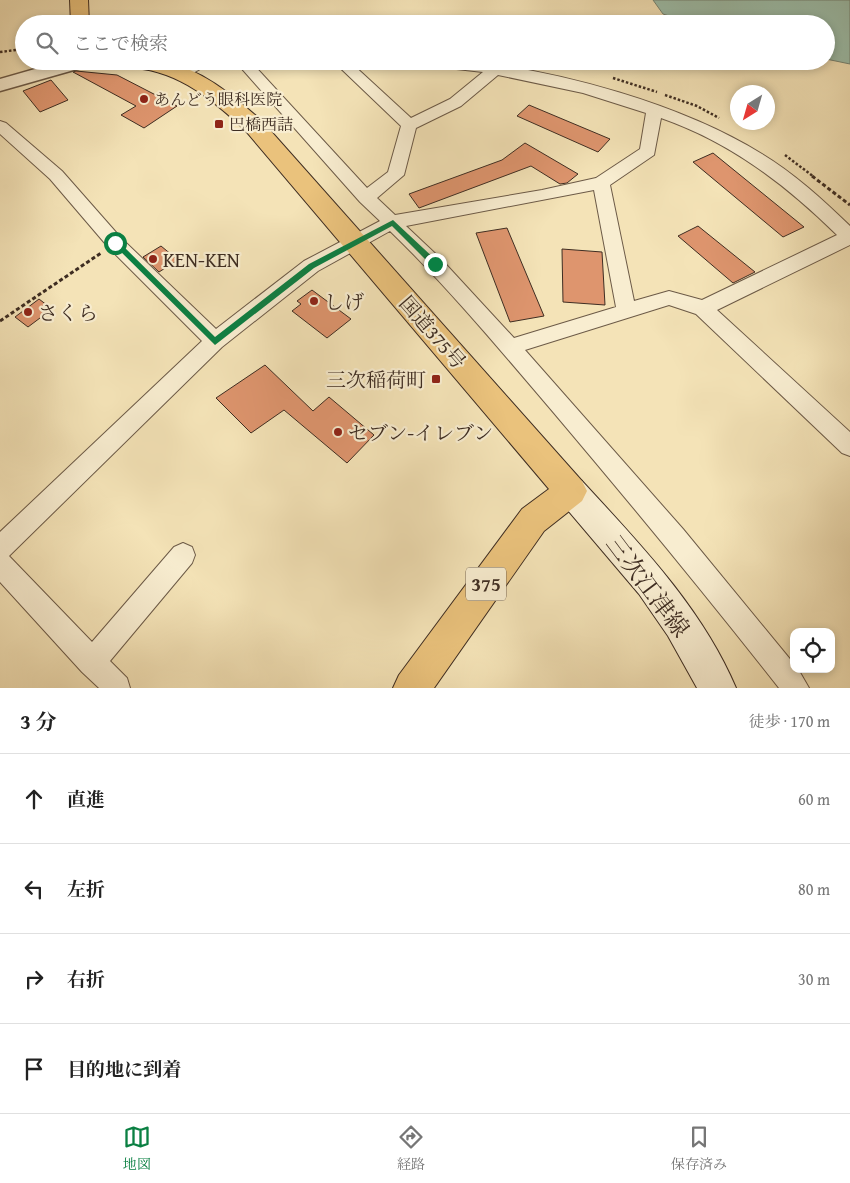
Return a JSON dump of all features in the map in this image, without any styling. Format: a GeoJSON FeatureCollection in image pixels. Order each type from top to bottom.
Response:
{"type":"FeatureCollection","features":[{"type":"Feature","properties":{"kind":"highway"},"geometry":{"type":"LineString","coordinates":[[79,0],[80,15]]}},
{"type":"Feature","properties":{"kind":"highway","name":"国道375号"},"geometry":{"type":"LineString","coordinates":[[171,70],[183,73],[219,94],[253,126],[571,491]]}},
{"type":"Feature","properties":{"kind":"highway","name":"375"},"geometry":{"type":"LineString","coordinates":[[412,688],[533,520],[571,491]]}},
{"type":"Feature","properties":{"kind":"main road","name":"三次江津線"},"geometry":{"type":"LineString","coordinates":[[571,491],[651,582],[680,624],[717,688]]}},
{"type":"Feature","properties":{"kind":"street"},"geometry":{"type":"LineString","coordinates":[[0,85],[51,70]]}},
{"type":"Feature","properties":{"kind":"street"},"geometry":{"type":"LineString","coordinates":[[183,73],[189,70]]}},
{"type":"Feature","properties":{"kind":"street"},"geometry":{"type":"LineString","coordinates":[[250,70],[366,198],[435,264],[510,346],[675,537],[796,688]]}},
{"type":"Feature","properties":{"kind":"street"},"geometry":{"type":"LineString","coordinates":[[350,70],[409,125]]}},
{"type":"Feature","properties":{"kind":"street"},"geometry":{"type":"LineString","coordinates":[[409,125],[448,108],[476,90],[494,70]]}},
{"type":"Feature","properties":{"kind":"street"},"geometry":{"type":"LineString","coordinates":[[499,70],[607,95],[654,111],[745,151],[811,199],[850,237],[703,308]]}},
{"type":"Feature","properties":{"kind":"street"},"geometry":{"type":"LineString","coordinates":[[0,548],[215,341],[311,266],[393,222],[524,200],[601,183],[648,151],[654,111]]}},
{"type":"Feature","properties":{"kind":"street"},"geometry":{"type":"LineString","coordinates":[[366,198],[396,175],[409,125]]}},
{"type":"Feature","properties":{"kind":"street"},"geometry":{"type":"LineString","coordinates":[[0,126],[56,175],[115,243],[215,341]]}},
{"type":"Feature","properties":{"kind":"street"},"geometry":{"type":"LineString","coordinates":[[601,183],[626,311]]}},
{"type":"Feature","properties":{"kind":"street"},"geometry":{"type":"LineString","coordinates":[[510,346],[669,298],[703,308],[850,446]]}},
{"type":"Feature","properties":{"kind":"street"},"geometry":{"type":"LineString","coordinates":[[91,663],[183,555]]}},
{"type":"Feature","properties":{"kind":"street"},"geometry":{"type":"LineString","coordinates":[[0,564],[91,663],[117,688]]}},
{"type":"Feature","properties":{"kind":"path"},"geometry":{"type":"LineString","coordinates":[[0,52],[15,50]]}},
{"type":"Feature","properties":{"kind":"path"},"geometry":{"type":"LineString","coordinates":[[0,321],[115,243]]}},
{"type":"Feature","properties":{"kind":"shaded area"},"geometry":{"type":"Polygon","coordinates":[[[653,0],[850,0],[850,64],[835,61],[835,15],[663,14],[653,0]]]}},
{"type":"Feature","properties":{"kind":"building","name":"あんどう眼科医院"},"geometry":{"type":"Polygon","coordinates":[[[73,72],[117,75],[177,106],[144,128],[121,115],[136,106],[73,72]]]}},
{"type":"Feature","properties":{"kind":"building"},"geometry":{"type":"Polygon","coordinates":[[[51,80],[68,100],[40,112],[23,91],[51,80]]]}},
{"type":"Feature","properties":{"kind":"building"},"geometry":{"type":"Polygon","coordinates":[[[529,105],[610,139],[598,152],[517,116],[529,105]]]}},
{"type":"Feature","properties":{"kind":"building"},"geometry":{"type":"Polygon","coordinates":[[[525,143],[578,174],[567,183],[560,184],[531,166],[419,208],[409,194],[502,160],[525,143]]]}},
{"type":"Feature","properties":{"kind":"building"},"geometry":{"type":"Polygon","coordinates":[[[713,153],[804,227],[783,237],[693,162],[713,153]]]}},
{"type":"Feature","properties":{"kind":"building"},"geometry":{"type":"Polygon","coordinates":[[[698,226],[755,272],[733,283],[678,236],[698,226]]]}},
{"type":"Feature","properties":{"kind":"building"},"geometry":{"type":"Polygon","coordinates":[[[507,228],[544,316],[510,322],[476,233],[507,228]]]}},
{"type":"Feature","properties":{"kind":"building"},"geometry":{"type":"Polygon","coordinates":[[[161,246],[178,260],[159,272],[143,257],[161,246]]]}},
{"type":"Feature","properties":{"kind":"building"},"geometry":{"type":"Polygon","coordinates":[[[562,249],[602,252],[605,305],[563,302],[562,249]]]}},
{"type":"Feature","properties":{"kind":"building"},"geometry":{"type":"Polygon","coordinates":[[[312,290],[351,319],[327,338],[292,311],[301,304],[297,301],[312,290]]]}},
{"type":"Feature","properties":{"kind":"building"},"geometry":{"type":"Polygon","coordinates":[[[39,299],[52,309],[28,327],[15,317],[39,299]]]}},
{"type":"Feature","properties":{"kind":"building"},"geometry":{"type":"Polygon","coordinates":[[[265,365],[313,411],[329,397],[374,435],[347,463],[284,410],[251,433],[216,398],[265,365]]]}},
{"type":"Feature","properties":{"kind":"place","name":"あんどう眼科医院"},"geometry":{"type":"Point","coordinates":[144,99]}},
{"type":"Feature","properties":{"kind":"place","name":"巴橋西詰"},"geometry":{"type":"Point","coordinates":[219,124]}},
{"type":"Feature","properties":{"kind":"place","name":"KEN-KEN"},"geometry":{"type":"Point","coordinates":[153,259]}},
{"type":"Feature","properties":{"kind":"place","name":"しげ"},"geometry":{"type":"Point","coordinates":[314,301]}},
{"type":"Feature","properties":{"kind":"place","name":"さくら"},"geometry":{"type":"Point","coordinates":[28,312]}},
{"type":"Feature","properties":{"kind":"place","name":"三次稲荷町"},"geometry":{"type":"Point","coordinates":[436,379]}},
{"type":"Feature","properties":{"kind":"place","name":"セブン-イレブン"},"geometry":{"type":"Point","coordinates":[338,432]}},
{"type":"Feature","properties":{"kind":"route"},"geometry":{"type":"LineString","coordinates":[[115,243],[215,341],[311,266],[393,222],[435,264]]}}]}
